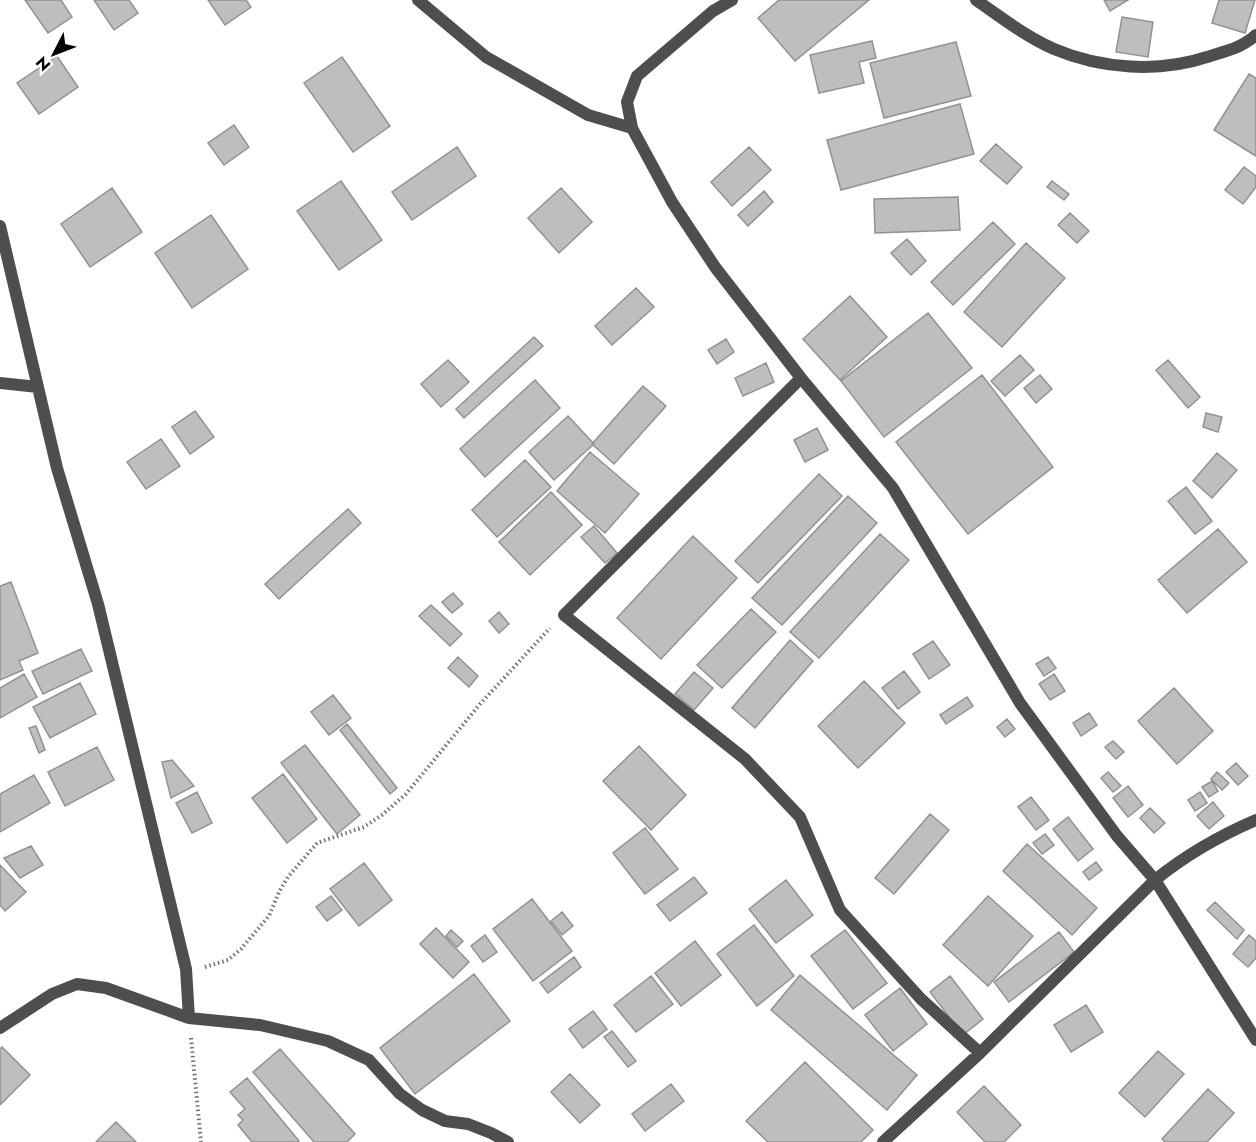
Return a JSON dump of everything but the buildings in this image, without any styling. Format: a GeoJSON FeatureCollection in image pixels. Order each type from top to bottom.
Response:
{"type":"FeatureCollection","features":[{"type":"Feature","properties":{"kind":"street"},"geometry":{"type":"LineString","coordinates":[[418,0],[486,57],[588,115],[632,128]]}},
{"type":"Feature","properties":{"kind":"street"},"geometry":{"type":"LineString","coordinates":[[433,13],[437,0]]}},
{"type":"Feature","properties":{"kind":"street"},"geometry":{"type":"LineString","coordinates":[[732,0],[713,11],[636,76],[627,102],[632,128],[672,202],[715,267],[801,378],[893,488],[1020,703],[1116,836],[1155,880],[1256,1040]]}},
{"type":"Feature","properties":{"kind":"street"},"geometry":{"type":"LineString","coordinates":[[976,0],[1011,25],[1054,49],[1095,61],[1141,68],[1194,62],[1245,45],[1256,35]]}},
{"type":"Feature","properties":{"kind":"street"},"geometry":{"type":"LineString","coordinates":[[0,226],[57,468],[98,604],[186,969],[189,1018]]}},
{"type":"Feature","properties":{"kind":"street"},"geometry":{"type":"LineString","coordinates":[[801,378],[564,615],[745,759],[800,817],[840,910],[921,999],[980,1053]]}},
{"type":"Feature","properties":{"kind":"street"},"geometry":{"type":"LineString","coordinates":[[0,383],[38,387]]}},
{"type":"Feature","properties":{"kind":"street"},"geometry":{"type":"LineString","coordinates":[[883,1142],[980,1053],[1155,880],[1202,846],[1256,820]]}},
{"type":"Feature","properties":{"kind":"street"},"geometry":{"type":"LineString","coordinates":[[0,1028],[52,994],[77,984],[106,988],[189,1018],[260,1025],[328,1041],[369,1060],[400,1094],[422,1110],[445,1121],[468,1125],[491,1133],[508,1142]]}},
{"type":"Feature","properties":{"kind":"path"},"geometry":{"type":"LineString","coordinates":[[186,969],[228,960],[241,949],[269,916],[288,877],[317,843],[364,826],[382,816],[406,794],[534,642],[564,615]]}},
{"type":"Feature","properties":{"kind":"path"},"geometry":{"type":"LineString","coordinates":[[189,1018],[201,1142]]}}]}
